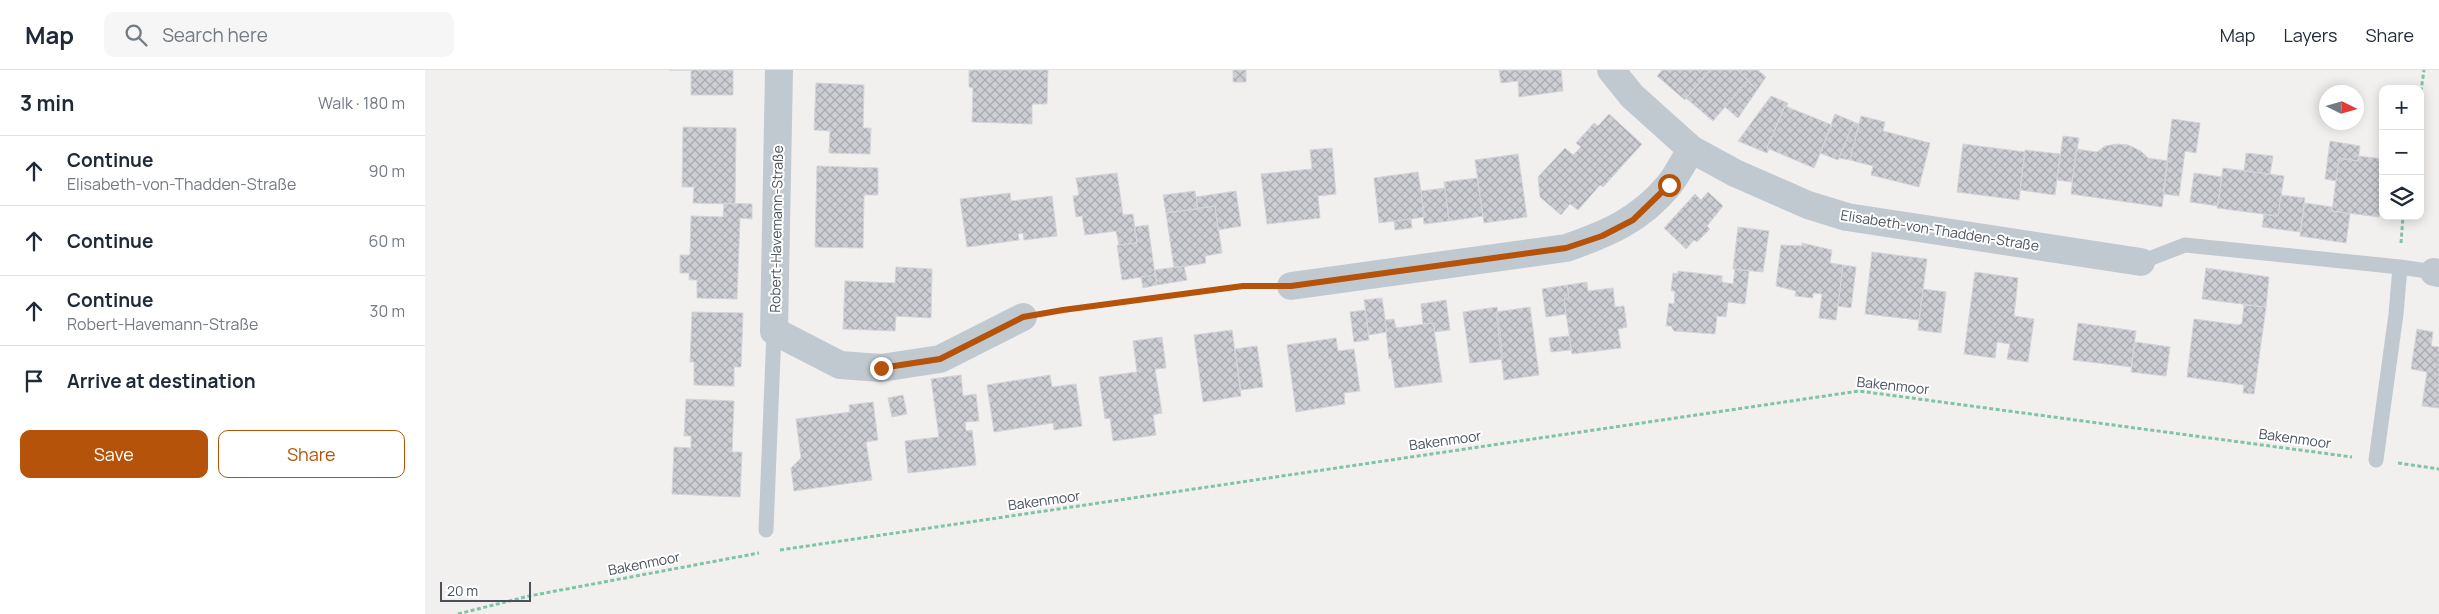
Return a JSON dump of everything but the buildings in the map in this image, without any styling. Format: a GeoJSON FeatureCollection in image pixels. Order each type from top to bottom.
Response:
{"type":"FeatureCollection","features":[{"type":"Feature","properties":{"kind":"street","name":"Robert-Havemann-Straße"},"geometry":{"type":"LineString","coordinates":[[779,70],[774,331],[840,365],[881,368],[940,359],[1023,317]]}},
{"type":"Feature","properties":{"kind":"street","name":"Elisabeth-von-Thadden-Straße"},"geometry":{"type":"LineString","coordinates":[[1611,70],[1632,96],[1691,149],[1735,173],[1800,202],[1847,217],[2141,262]]}},
{"type":"Feature","properties":{"kind":"street"},"geometry":{"type":"LineString","coordinates":[[1291,286],[1566,248],[1602,236],[1633,220],[1663,191],[1669,185],[1691,149]]}},
{"type":"Feature","properties":{"kind":"lane"},"geometry":{"type":"LineString","coordinates":[[2141,262],[2185,245],[2400,266],[2437,272]]}},
{"type":"Feature","properties":{"kind":"lane"},"geometry":{"type":"LineString","coordinates":[[2376,460],[2396,314],[2400,266]]}},
{"type":"Feature","properties":{"kind":"lane"},"geometry":{"type":"LineString","coordinates":[[766,530],[774,331]]}},
{"type":"Feature","properties":{"kind":"path"},"geometry":{"type":"LineString","coordinates":[[2422,85],[2424,70]]}},
{"type":"Feature","properties":{"kind":"path"},"geometry":{"type":"LineString","coordinates":[[1023,317],[1243,286],[1291,286]]}},
{"type":"Feature","properties":{"kind":"path","name":"Bakenmoor"},"geometry":{"type":"LineString","coordinates":[[776,550],[1859,391],[2439,469]]}},
{"type":"Feature","properties":{"kind":"path","name":"Bakenmoor"},"geometry":{"type":"LineString","coordinates":[[458,614],[529,596],[766,552]]}},
{"type":"Feature","properties":{"kind":"route"},"geometry":{"type":"LineString","coordinates":[[881,368],[940,359],[1023,317],[1243,286],[1291,286],[1566,248],[1602,236],[1633,220],[1669,185]]}}]}
